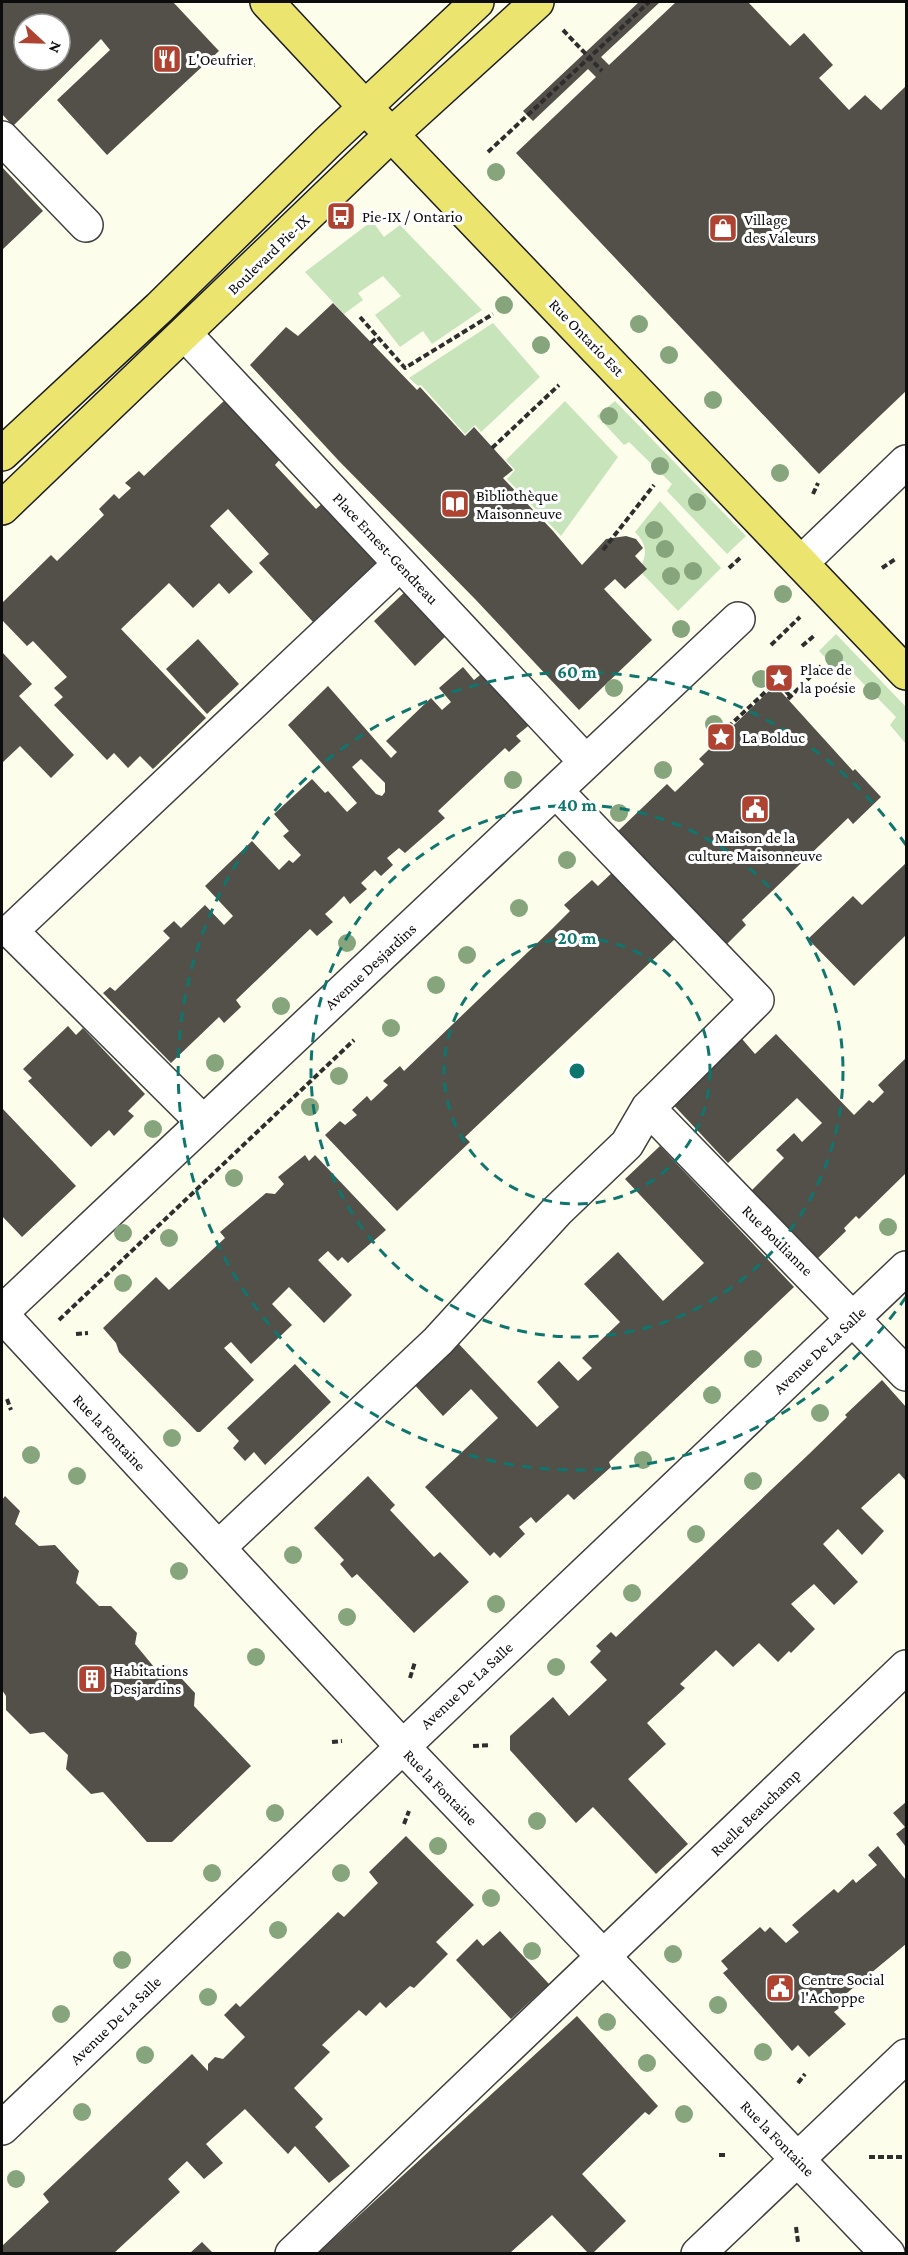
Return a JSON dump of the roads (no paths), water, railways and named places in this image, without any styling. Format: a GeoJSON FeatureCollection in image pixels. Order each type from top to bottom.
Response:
{"type":"FeatureCollection","features":[{"type":"Feature","properties":{"kind":"main road","name":"Rue Ontario Est"},"geometry":{"type":"LineString","coordinates":[[267,2],[906,673]]}},
{"type":"Feature","properties":{"kind":"main road"},"geometry":{"type":"LineString","coordinates":[[2,454],[159,308],[365,107],[477,2]]}},
{"type":"Feature","properties":{"kind":"main road","name":"Boulevard Pie-IX"},"geometry":{"type":"LineString","coordinates":[[2,508],[392,134],[547,12]]}},
{"type":"Feature","properties":{"kind":"street"},"geometry":{"type":"LineString","coordinates":[[2,138],[86,225]]}},
{"type":"Feature","properties":{"kind":"street","name":"Place Ernest-Gendreau"},"geometry":{"type":"LineString","coordinates":[[185,334],[586,762]]}},
{"type":"Feature","properties":{"kind":"street"},"geometry":{"type":"LineString","coordinates":[[801,563],[906,462]]}},
{"type":"Feature","properties":{"kind":"street"},"geometry":{"type":"LineString","coordinates":[[203,1122],[11,931],[400,564]]}},
{"type":"Feature","properties":{"kind":"street","name":"Avenue Desjardins"},"geometry":{"type":"LineString","coordinates":[[2,1314],[738,619]]}},
{"type":"Feature","properties":{"kind":"street"},"geometry":{"type":"LineString","coordinates":[[218,1548],[438,1341],[557,1211],[627,1144],[648,1108],[757,1000],[556,791]]}},
{"type":"Feature","properties":{"kind":"street","name":"Rue Boulianne"},"geometry":{"type":"LineString","coordinates":[[648,1108],[906,1374]]}},
{"type":"Feature","properties":{"kind":"street","name":"Avenue De La Salle"},"geometry":{"type":"LineString","coordinates":[[2,2128],[906,1268]]}},
{"type":"Feature","properties":{"kind":"street","name":"Rue la Fontaine"},"geometry":{"type":"LineString","coordinates":[[2,1314],[402,1746],[888,2253]]}},
{"type":"Feature","properties":{"kind":"street","name":"Ruelle Beauchamp"},"geometry":{"type":"LineString","coordinates":[[292,2253],[906,1667]]}},
{"type":"Feature","properties":{"kind":"street"},"geometry":{"type":"LineString","coordinates":[[698,2253],[906,2056]]}},
{"type":"Feature","properties":{"kind":"place","name":"L'Oeufrier"},"geometry":{"type":"Point","coordinates":[167,59]}},
{"type":"Feature","properties":{"kind":"place","name":"Pie-IX / Ontario"},"geometry":{"type":"Point","coordinates":[341,216]}},
{"type":"Feature","properties":{"kind":"place","name":"Village des Valeurs"},"geometry":{"type":"Point","coordinates":[723,228]}},
{"type":"Feature","properties":{"kind":"place","name":"Bibliothèque Maisonneuve"},"geometry":{"type":"Point","coordinates":[455,504]}},
{"type":"Feature","properties":{"kind":"place","name":"Place de la poésie"},"geometry":{"type":"Point","coordinates":[779,678]}},
{"type":"Feature","properties":{"kind":"place","name":"La Bolduc"},"geometry":{"type":"Point","coordinates":[721,737]}},
{"type":"Feature","properties":{"kind":"place","name":"Maison de la culture Maisonneuve"},"geometry":{"type":"Point","coordinates":[755,809]}},
{"type":"Feature","properties":{"kind":"place","name":"Habitations Desjardins"},"geometry":{"type":"Point","coordinates":[92,1679]}},
{"type":"Feature","properties":{"kind":"place","name":"Centre Social l'Achoppe"},"geometry":{"type":"Point","coordinates":[780,1988]}}]}
